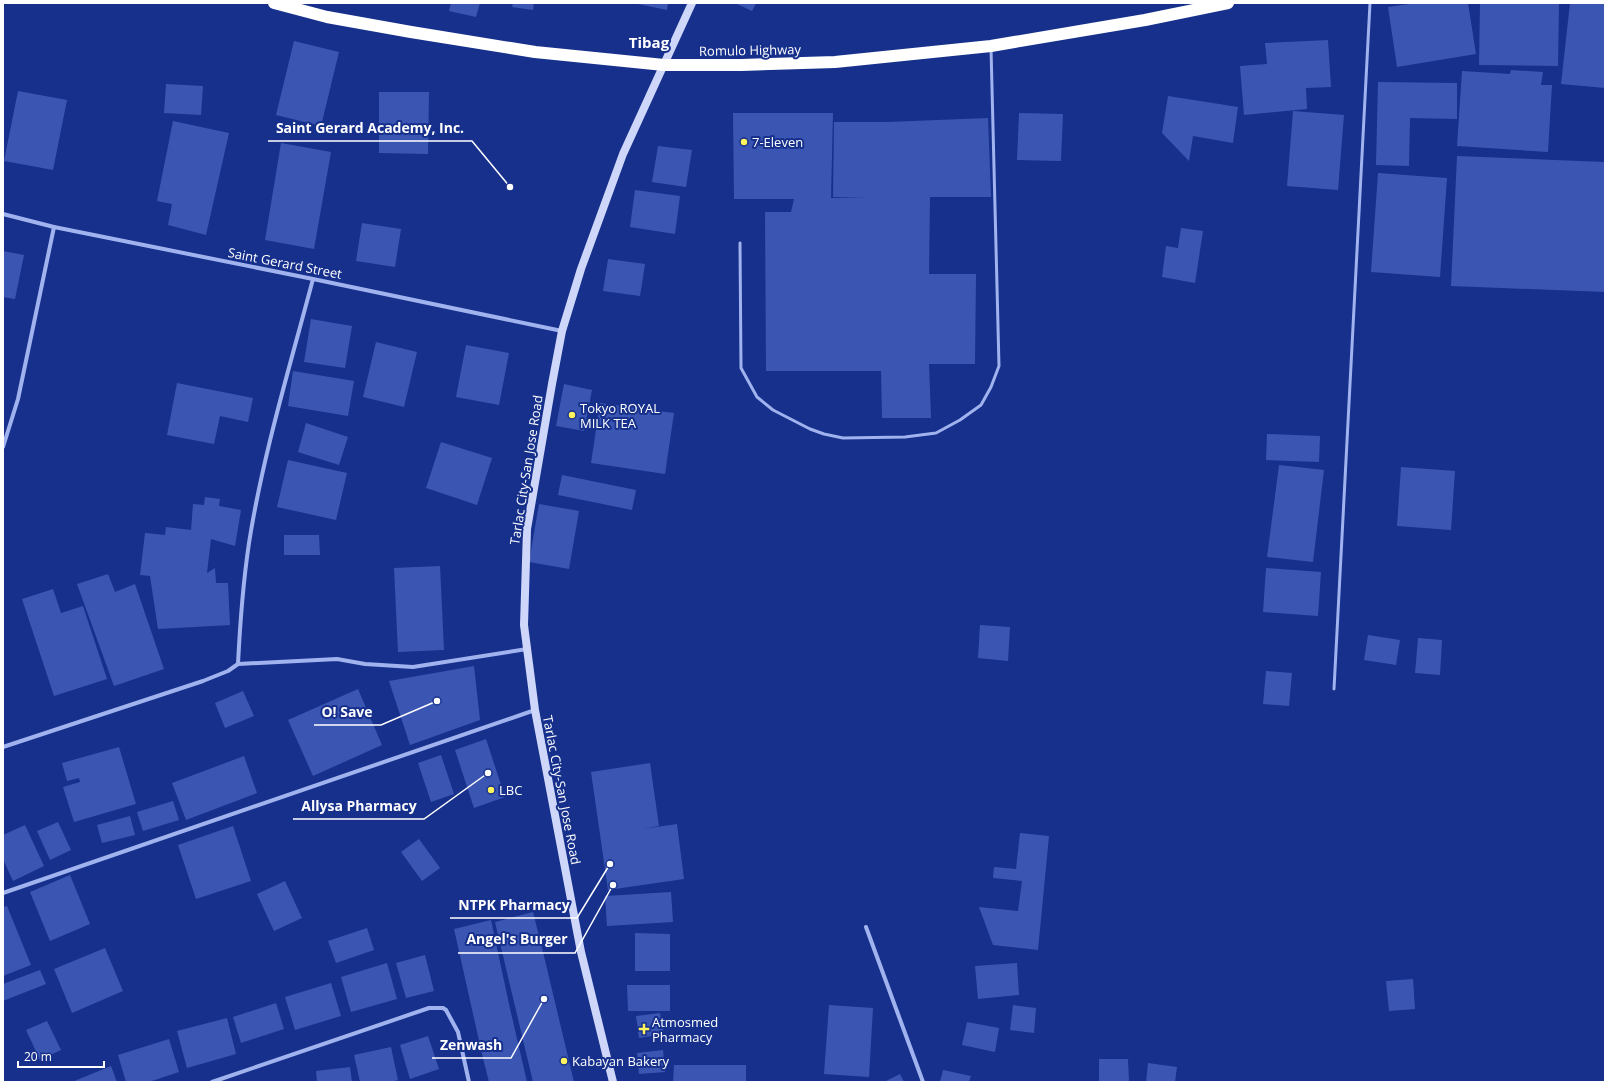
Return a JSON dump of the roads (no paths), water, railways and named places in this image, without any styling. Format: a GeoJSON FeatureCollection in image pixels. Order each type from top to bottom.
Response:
{"type":"FeatureCollection","features":[{"type":"Feature","properties":{"kind":"highway","name":"Romulo Highway"},"geometry":{"type":"LineString","coordinates":[[274,3],[328,17],[475,43],[535,52],[664,65],[741,65],[835,62],[991,46],[1145,20],[1228,3]]}},
{"type":"Feature","properties":{"kind":"main road","name":"Tarlac City-San Jose Road"},"geometry":{"type":"LineString","coordinates":[[613,1082],[581,952],[535,710],[524,618],[527,530],[562,331],[581,269],[623,154],[692,3]]}},
{"type":"Feature","properties":{"kind":"street","name":"Saint Gerard Street"},"geometry":{"type":"LineString","coordinates":[[3,214],[54,227],[562,331]]}},
{"type":"Feature","properties":{"kind":"street"},"geometry":{"type":"LineString","coordinates":[[3,447],[18,399],[54,227]]}},
{"type":"Feature","properties":{"kind":"street"},"geometry":{"type":"LineString","coordinates":[[238,664],[249,544],[259,487],[271,435],[313,279]]}},
{"type":"Feature","properties":{"kind":"street"},"geometry":{"type":"LineString","coordinates":[[3,747],[203,681],[228,671],[238,664],[338,659],[365,664],[413,666],[527,648]]}},
{"type":"Feature","properties":{"kind":"street"},"geometry":{"type":"LineString","coordinates":[[3,893],[535,710]]}},
{"type":"Feature","properties":{"kind":"street"},"geometry":{"type":"LineString","coordinates":[[866,927],[923,1082]]}},
{"type":"Feature","properties":{"kind":"street"},"geometry":{"type":"LineString","coordinates":[[212,1082],[429,1008],[438,1007],[446,1010],[458,1032],[469,1082]]}},
{"type":"Feature","properties":{"kind":"lane"},"geometry":{"type":"LineString","coordinates":[[1334,689],[1370,3]]}},
{"type":"Feature","properties":{"kind":"lane"},"geometry":{"type":"LineString","coordinates":[[740,243],[741,368],[757,397],[773,410],[824,434],[843,438],[897,437],[936,433],[960,420],[981,405],[992,387],[999,366],[991,46]]}},
{"type":"Feature","properties":{"kind":"place","name":"7-Eleven"},"geometry":{"type":"Point","coordinates":[744,142]}},
{"type":"Feature","properties":{"kind":"place","name":"Saint Gerard Academy, Inc."},"geometry":{"type":"Point","coordinates":[510,187]}},
{"type":"Feature","properties":{"kind":"place","name":"Tokyo ROYAL MILK TEA"},"geometry":{"type":"Point","coordinates":[572,415]}},
{"type":"Feature","properties":{"kind":"place","name":"O! Save"},"geometry":{"type":"Point","coordinates":[437,701]}},
{"type":"Feature","properties":{"kind":"place","name":"Allysa Pharmacy"},"geometry":{"type":"Point","coordinates":[488,773]}},
{"type":"Feature","properties":{"kind":"place","name":"LBC"},"geometry":{"type":"Point","coordinates":[491,790]}},
{"type":"Feature","properties":{"kind":"place","name":"NTPK Pharmacy"},"geometry":{"type":"Point","coordinates":[610,864]}},
{"type":"Feature","properties":{"kind":"place","name":"Angel's Burger"},"geometry":{"type":"Point","coordinates":[613,885]}},
{"type":"Feature","properties":{"kind":"place","name":"Zenwash"},"geometry":{"type":"Point","coordinates":[544,999]}},
{"type":"Feature","properties":{"kind":"place","name":"Atmosmed Pharmacy"},"geometry":{"type":"Point","coordinates":[644,1029]}},
{"type":"Feature","properties":{"kind":"place","name":"Kabayan Bakery"},"geometry":{"type":"Point","coordinates":[564,1061]}},
{"type":"Feature","properties":{"kind":"district","name":"Tibag"},"geometry":{"type":"Point","coordinates":[649,43]}}]}
